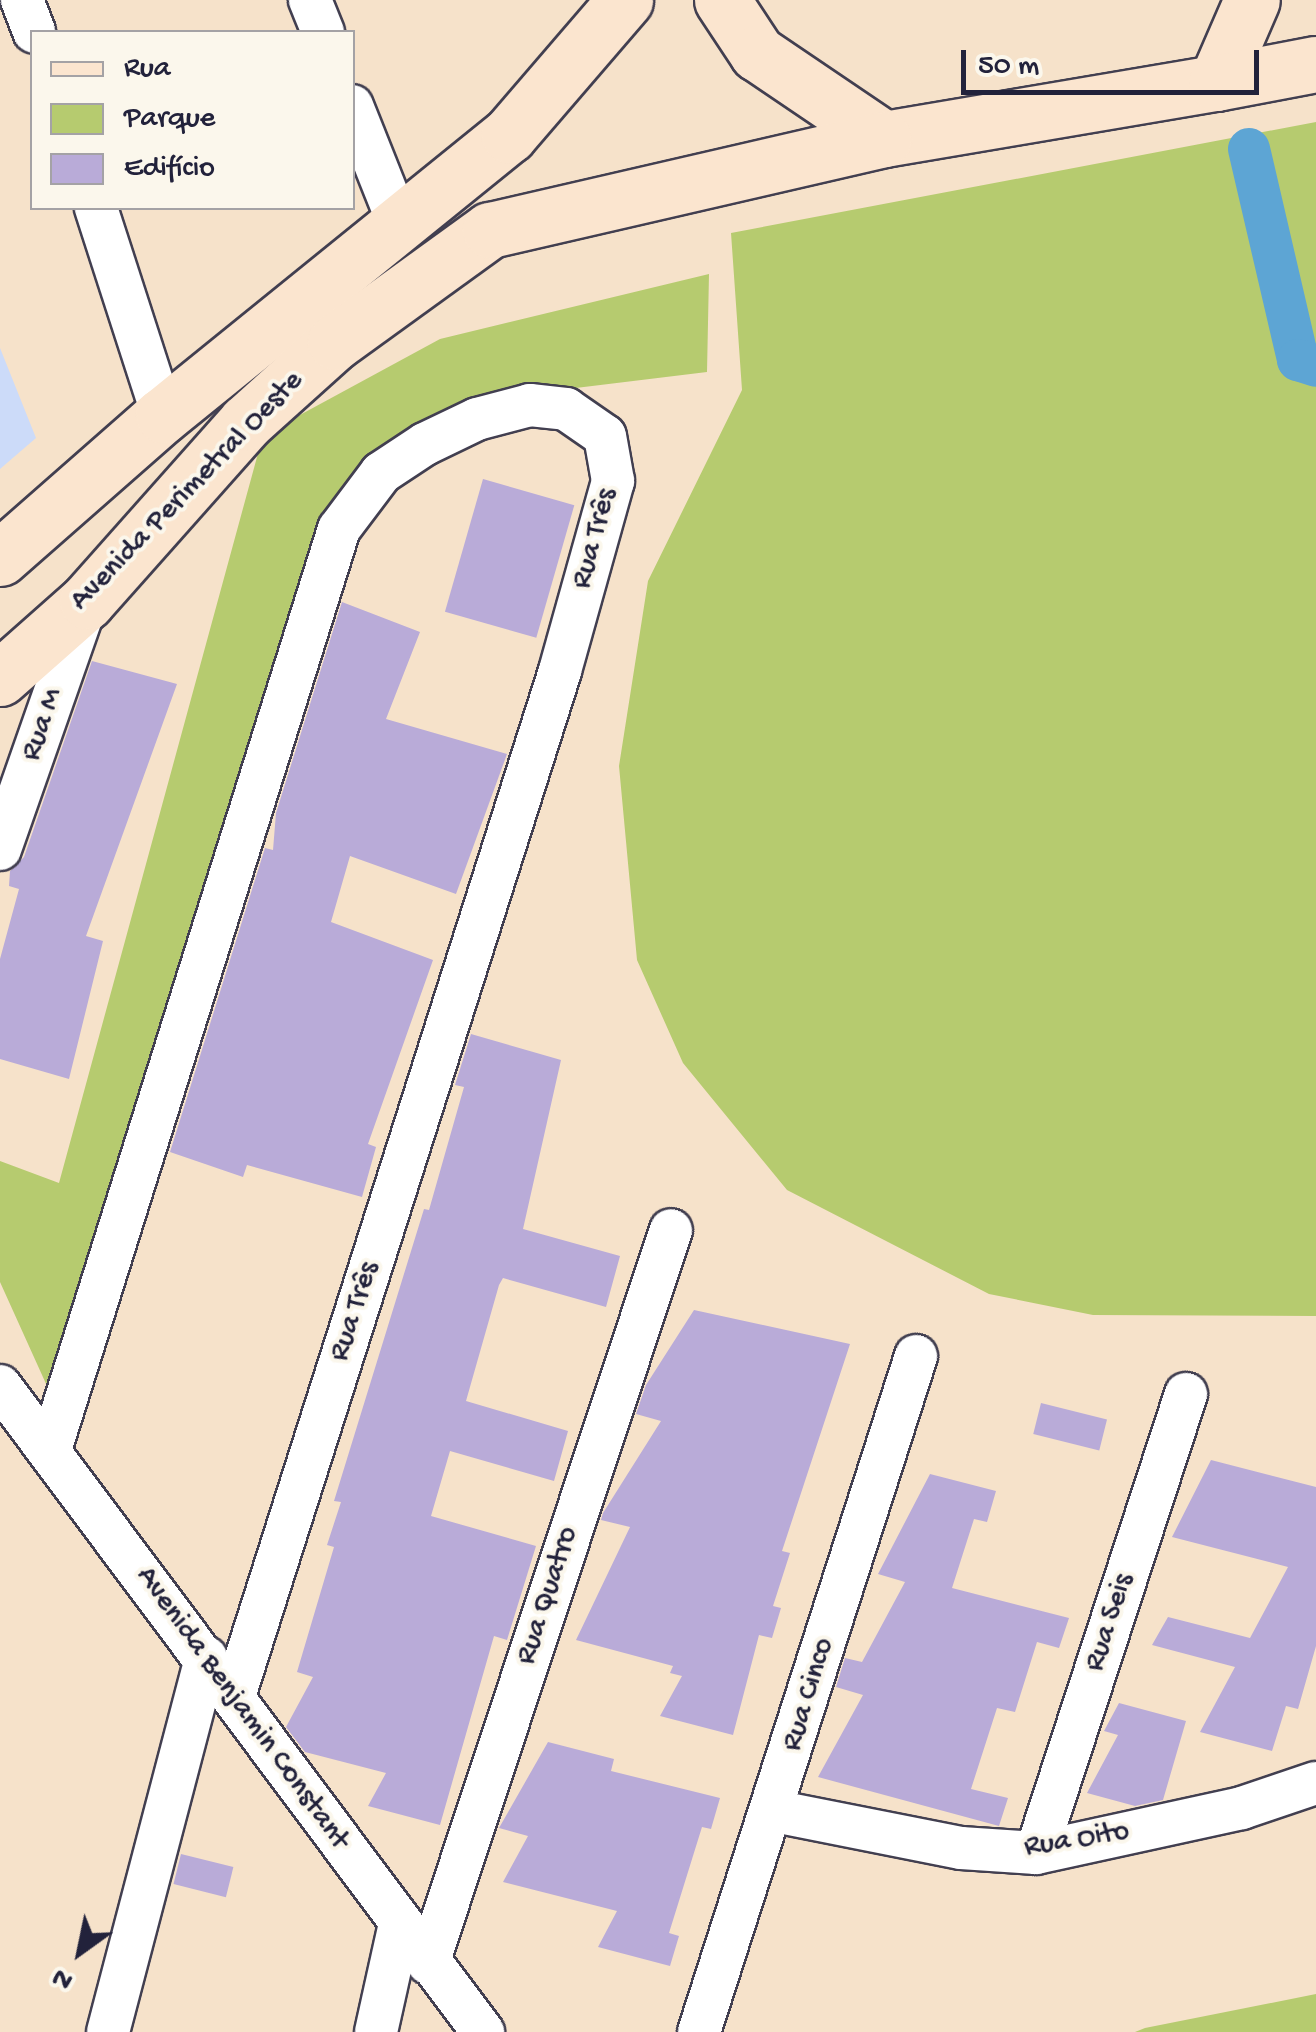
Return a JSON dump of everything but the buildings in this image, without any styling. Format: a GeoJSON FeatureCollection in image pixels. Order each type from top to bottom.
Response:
{"type":"FeatureCollection","features":[{"type":"Feature","properties":{"kind":"main road","name":"Avenida Perimetral Oeste"},"geometry":{"type":"LineString","coordinates":[[0,558],[163,415],[509,135],[625,0]]}},
{"type":"Feature","properties":{"kind":"main road"},"geometry":{"type":"LineString","coordinates":[[722,0],[757,54],[884,139]]}},
{"type":"Feature","properties":{"kind":"main road"},"geometry":{"type":"LineString","coordinates":[[1216,83],[1252,0]]}},
{"type":"Feature","properties":{"kind":"main road","name":"Avenida Perimetral Oeste"},"geometry":{"type":"LineString","coordinates":[[0,678],[88,601],[246,422],[335,342],[490,230],[884,139],[1316,64]]}},
{"type":"Feature","properties":{"kind":"street"},"geometry":{"type":"LineString","coordinates":[[22,0],[33,30]]}},
{"type":"Feature","properties":{"kind":"street"},"geometry":{"type":"LineString","coordinates":[[310,0],[322,30]]}},
{"type":"Feature","properties":{"kind":"street"},"geometry":{"type":"LineString","coordinates":[[355,114],[399,224]]}},
{"type":"Feature","properties":{"kind":"street"},"geometry":{"type":"LineString","coordinates":[[97,210],[163,415]]}},
{"type":"Feature","properties":{"kind":"street","name":"Rua Três"},"geometry":{"type":"LineString","coordinates":[[50,1450],[339,529],[380,473],[425,444],[477,419],[530,405],[566,409],[605,436],[613,481],[554,690],[234,1696]]}},
{"type":"Feature","properties":{"kind":"street","name":"Rua M"},"geometry":{"type":"LineString","coordinates":[[0,849],[88,601]]}},
{"type":"Feature","properties":{"kind":"street","name":"Rua Quatro"},"geometry":{"type":"LineString","coordinates":[[428,1962],[670,1230]]}},
{"type":"Feature","properties":{"kind":"street","name":"Rua Cinco"},"geometry":{"type":"LineString","coordinates":[[699,2032],[774,1811],[916,1356]]}},
{"type":"Feature","properties":{"kind":"street","name":"Avenida Benjamin Constant"},"geometry":{"type":"LineString","coordinates":[[0,1386],[483,2032]]}},
{"type":"Feature","properties":{"kind":"street","name":"Rua Seis"},"geometry":{"type":"LineString","coordinates":[[1036,1854],[1186,1394]]}},
{"type":"Feature","properties":{"kind":"street"},"geometry":{"type":"LineString","coordinates":[[108,2032],[206,1658]]}},
{"type":"Feature","properties":{"kind":"street","name":"Rua Oito"},"geometry":{"type":"LineString","coordinates":[[774,1811],[961,1848],[1036,1854],[1242,1808],[1316,1783]]}},
{"type":"Feature","properties":{"kind":"street"},"geometry":{"type":"LineString","coordinates":[[376,2032],[400,1924]]}},
{"type":"Feature","properties":{"kind":"shaded area"},"geometry":{"type":"Polygon","coordinates":[[[0,348],[36,438],[0,469],[0,348]]]}},
{"type":"Feature","properties":{"kind":"green space"},"geometry":{"type":"Polygon","coordinates":[[[1316,122],[1316,1316],[1093,1315],[989,1294],[787,1190],[683,1063],[637,960],[619,766],[648,581],[742,390],[731,233],[1316,122]]]}},
{"type":"Feature","properties":{"kind":"green space"},"geometry":{"type":"Polygon","coordinates":[[[709,274],[707,372],[462,402],[325,513],[47,1386],[0,1282],[0,1161],[59,1183],[263,435],[440,339],[709,274]]]}},
{"type":"Feature","properties":{"kind":"green space"},"geometry":{"type":"Polygon","coordinates":[[[1316,1994],[1316,2032],[1135,2032],[1145,2028],[1316,1994]]]}},
{"type":"Feature","properties":{"kind":"waterway"},"geometry":{"type":"LineString","coordinates":[[1249,149],[1298,360],[1316,366]]}}]}
